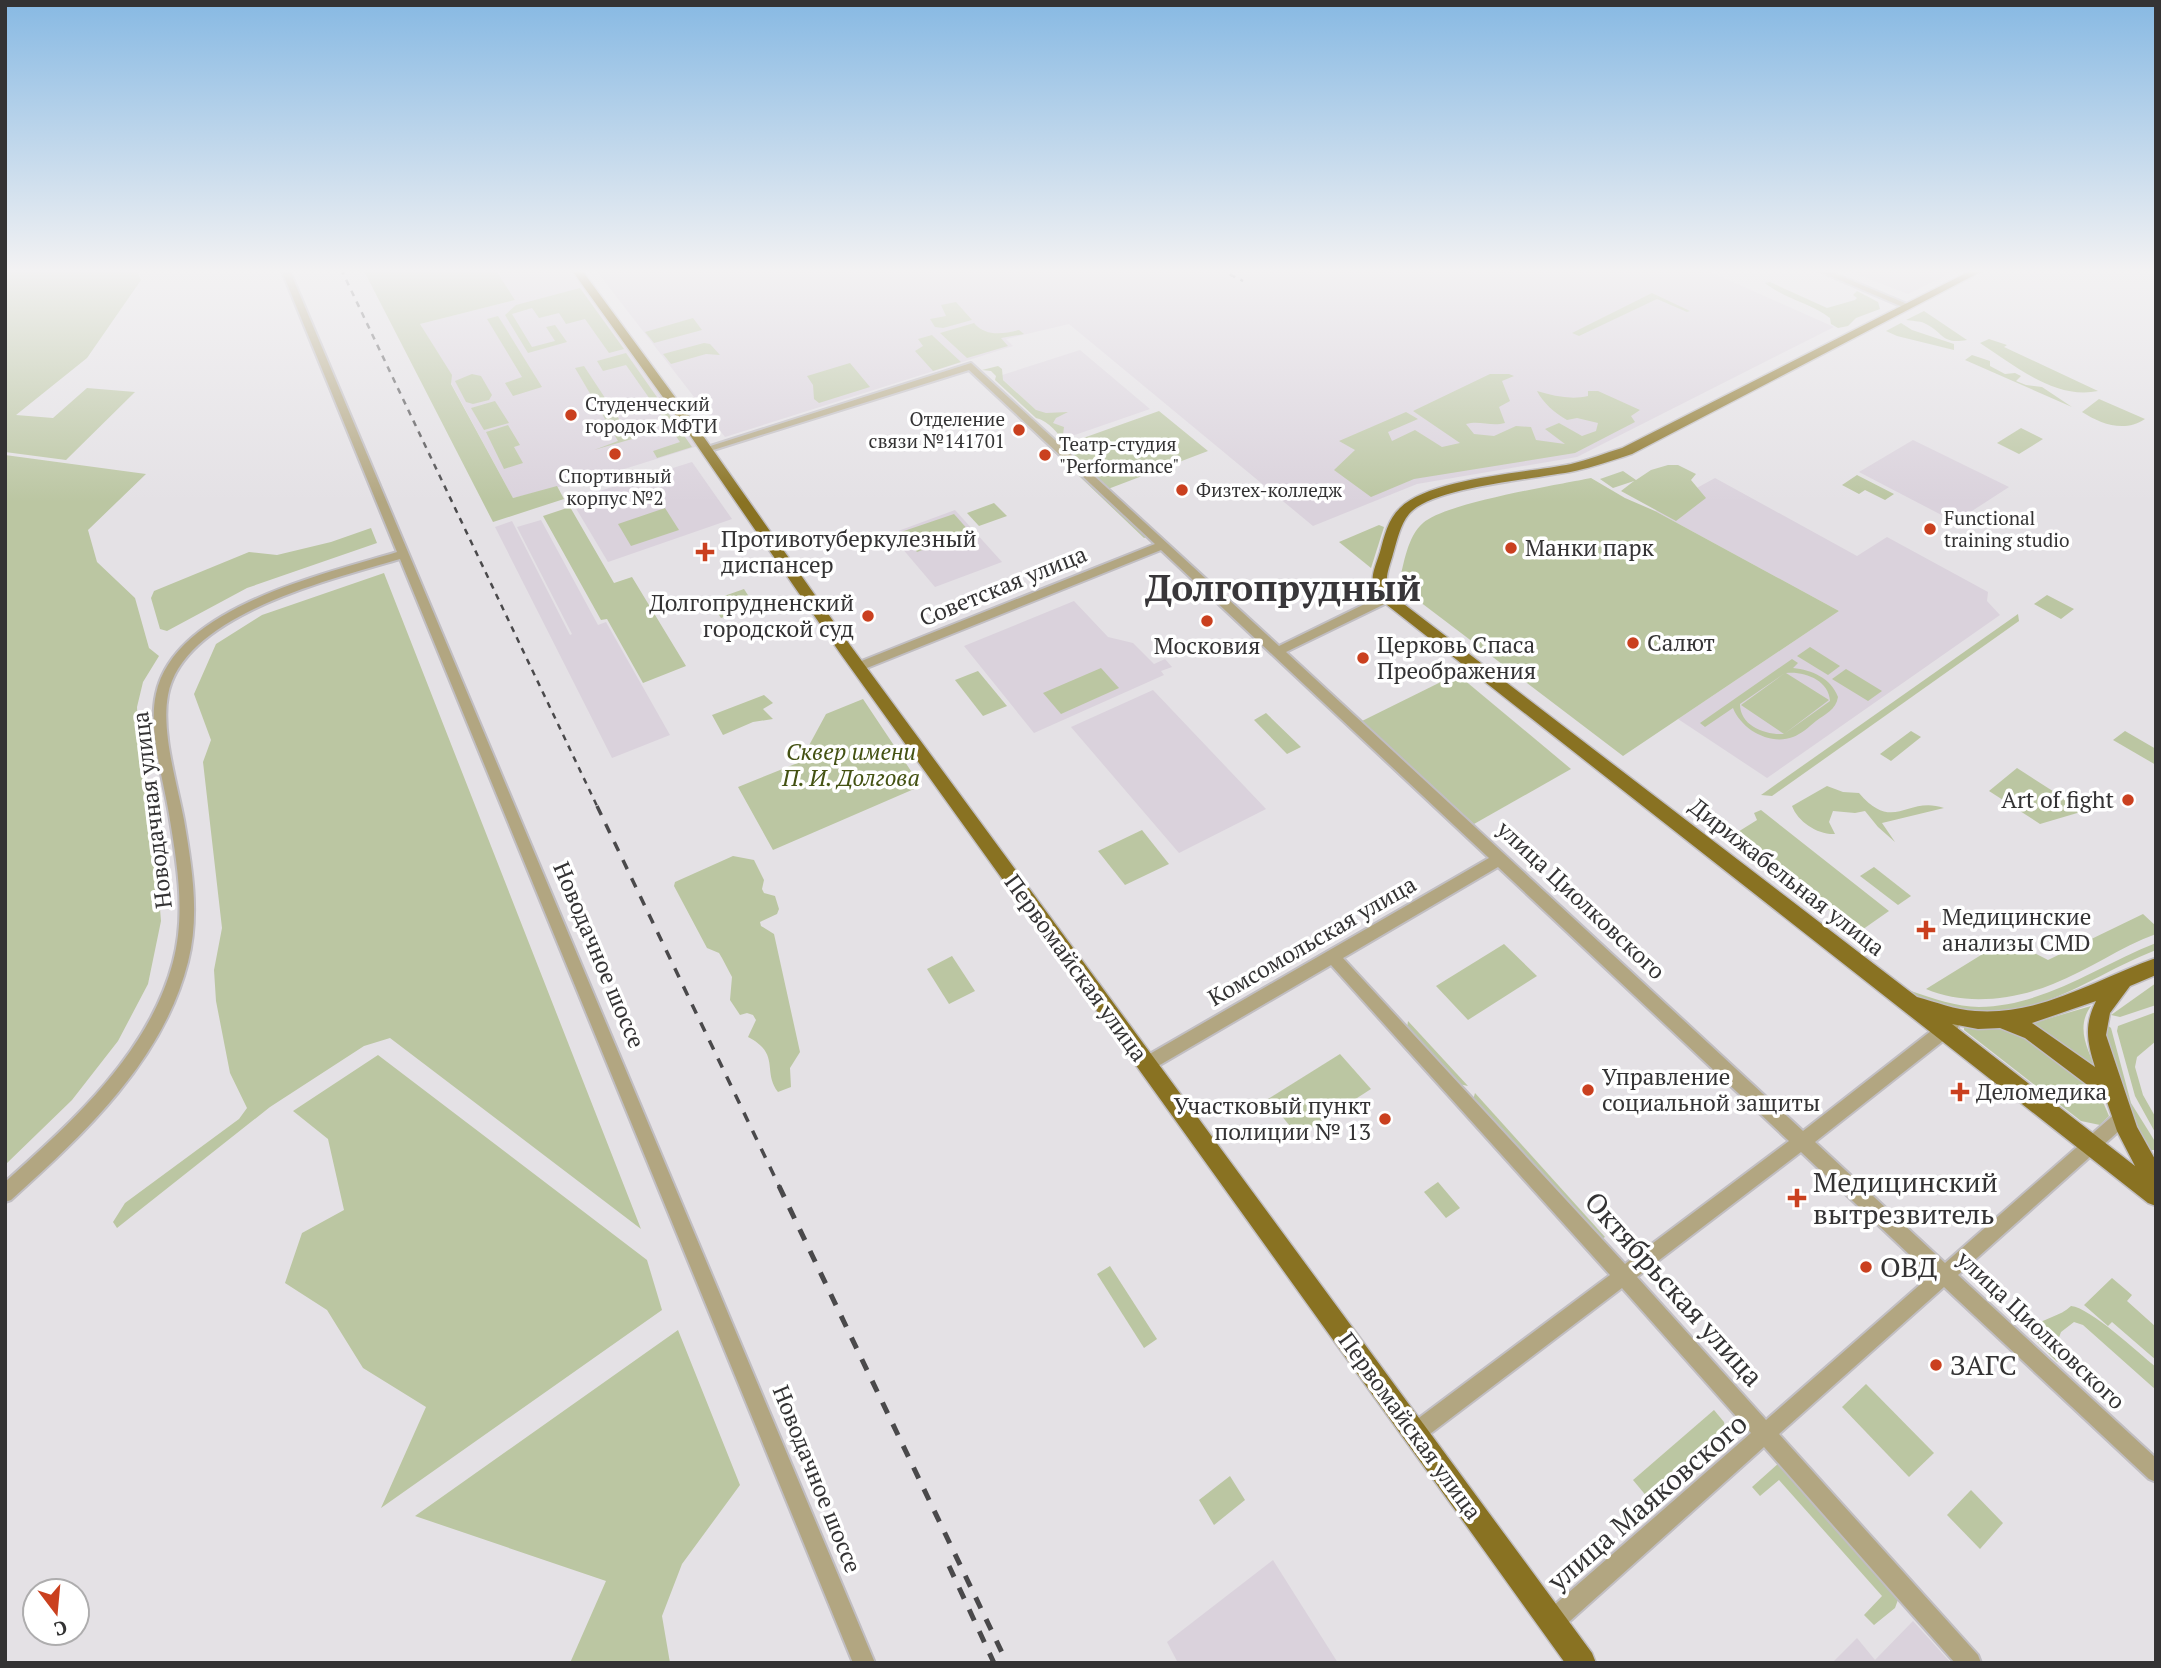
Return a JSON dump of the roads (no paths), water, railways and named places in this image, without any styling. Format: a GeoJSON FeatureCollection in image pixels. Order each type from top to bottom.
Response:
{"type":"FeatureCollection","features":[{"type":"Feature","properties":{"kind":"main road","name":"Первомайская улица"},"geometry":{"type":"LineString","coordinates":[[632,347],[858,667],[1582,1663]]}},
{"type":"Feature","properties":{"kind":"main road"},"geometry":{"type":"LineString","coordinates":[[1387,598],[1379,587],[1379,577],[1394,529],[1403,512],[1418,500],[1461,487],[1575,467],[1626,451],[1828,347]]}},
{"type":"Feature","properties":{"kind":"main road","name":"Дирижабельная улица"},"geometry":{"type":"LineString","coordinates":[[1387,598],[2156,1196]]}},
{"type":"Feature","properties":{"kind":"main road"},"geometry":{"type":"LineString","coordinates":[[1906,1002],[1965,1018],[1999,1019],[2062,1005],[2126,981],[2156,966]]}},
{"type":"Feature","properties":{"kind":"main road"},"geometry":{"type":"LineString","coordinates":[[2126,981],[2100,1012],[2095,1032],[2113,1092],[2137,1153],[2156,1183]]}},
{"type":"Feature","properties":{"kind":"main road"},"geometry":{"type":"LineString","coordinates":[[1999,1019],[2032,1032],[2113,1092]]}},
{"type":"Feature","properties":{"kind":"street","name":"Новодачное шоссе"},"geometry":{"type":"LineString","coordinates":[[317,347],[864,1663]]}},
{"type":"Feature","properties":{"kind":"street","name":"улица Циолковского"},"geometry":{"type":"LineString","coordinates":[[706,449],[971,366],[2156,1472]]}},
{"type":"Feature","properties":{"kind":"street","name":"Советская улица"},"geometry":{"type":"LineString","coordinates":[[858,667],[1163,545]]}},
{"type":"Feature","properties":{"kind":"street","name":"Новодачная улица"},"geometry":{"type":"LineString","coordinates":[[5,1194],[53,1150],[114,1084],[146,1040],[176,977],[185,939],[187,900],[161,722],[161,702],[170,672],[181,655],[211,628],[261,602],[403,554]]}},
{"type":"Feature","properties":{"kind":"street"},"geometry":{"type":"LineString","coordinates":[[1278,651],[1387,598]]}},
{"type":"Feature","properties":{"kind":"street","name":"Комсомольская улица"},"geometry":{"type":"LineString","coordinates":[[1147,1064],[1501,858]]}},
{"type":"Feature","properties":{"kind":"street","name":"Октябрьская улица"},"geometry":{"type":"LineString","coordinates":[[1332,956],[1970,1663]]}},
{"type":"Feature","properties":{"kind":"street"},"geometry":{"type":"LineString","coordinates":[[1415,1433],[1803,1140],[1954,1022],[1965,1018]]}},
{"type":"Feature","properties":{"kind":"street","name":"улица Маяковского"},"geometry":{"type":"LineString","coordinates":[[1552,1622],[2123,1117]]}},
{"type":"Feature","properties":{"kind":"railway"},"geometry":{"type":"LineString","coordinates":[[378,347],[598,808]]}},
{"type":"Feature","properties":{"kind":"railway"},"geometry":{"type":"LineString","coordinates":[[597,806],[780,1188]]}},
{"type":"Feature","properties":{"kind":"railway"},"geometry":{"type":"LineString","coordinates":[[779,1186],[1007,1663]]}},
{"type":"Feature","properties":{"kind":"railway"},"geometry":{"type":"LineString","coordinates":[[949,1566],[994,1663]]}},
{"type":"Feature","properties":{"kind":"place","name":"Студенческий городок МФТИ"},"geometry":{"type":"Point","coordinates":[571,415]}},
{"type":"Feature","properties":{"kind":"place","name":"Отделение связи №141701"},"geometry":{"type":"Point","coordinates":[1019,430]}},
{"type":"Feature","properties":{"kind":"place","name":"Спортивный корпус №2"},"geometry":{"type":"Point","coordinates":[615,454]}},
{"type":"Feature","properties":{"kind":"place","name":"Театр-студия \"Performance\""},"geometry":{"type":"Point","coordinates":[1045,455]}},
{"type":"Feature","properties":{"kind":"place","name":"Физтех-колледж"},"geometry":{"type":"Point","coordinates":[1182,490]}},
{"type":"Feature","properties":{"kind":"place","name":"Functional training studio"},"geometry":{"type":"Point","coordinates":[1930,529]}},
{"type":"Feature","properties":{"kind":"place","name":"Манки парк"},"geometry":{"type":"Point","coordinates":[1511,548]}},
{"type":"Feature","properties":{"kind":"place","name":"Противотуберкулезный диспансер"},"geometry":{"type":"Point","coordinates":[705,552]}},
{"type":"Feature","properties":{"kind":"place","name":"Долгопрудненский городской суд"},"geometry":{"type":"Point","coordinates":[868,616]}},
{"type":"Feature","properties":{"kind":"place","name":"Московия"},"geometry":{"type":"Point","coordinates":[1207,621]}},
{"type":"Feature","properties":{"kind":"place","name":"Салют"},"geometry":{"type":"Point","coordinates":[1633,643]}},
{"type":"Feature","properties":{"kind":"place","name":"Церковь Спаса Преображения"},"geometry":{"type":"Point","coordinates":[1363,658]}},
{"type":"Feature","properties":{"kind":"place","name":"Art of fight"},"geometry":{"type":"Point","coordinates":[2128,800]}},
{"type":"Feature","properties":{"kind":"place","name":"Медицинские анализы CMD"},"geometry":{"type":"Point","coordinates":[1926,930]}},
{"type":"Feature","properties":{"kind":"place","name":"Управление социальной защиты"},"geometry":{"type":"Point","coordinates":[1588,1090]}},
{"type":"Feature","properties":{"kind":"place","name":"Деломедика"},"geometry":{"type":"Point","coordinates":[1960,1092]}},
{"type":"Feature","properties":{"kind":"place","name":"Участковый пункт полиции № 13"},"geometry":{"type":"Point","coordinates":[1385,1119]}},
{"type":"Feature","properties":{"kind":"place","name":"Медицинский вытрезвитель"},"geometry":{"type":"Point","coordinates":[1797,1198]}},
{"type":"Feature","properties":{"kind":"place","name":"ОВД"},"geometry":{"type":"Point","coordinates":[1866,1267]}},
{"type":"Feature","properties":{"kind":"place","name":"ЗАГС"},"geometry":{"type":"Point","coordinates":[1936,1365]}},
{"type":"Feature","properties":{"kind":"district","name":"Долгопрудный"},"geometry":{"type":"Point","coordinates":[1283,588]}},
{"type":"Feature","properties":{"kind":"park label","name":"Сквер имени П. И. Долгова"},"geometry":{"type":"Point","coordinates":[851,765]}}]}
